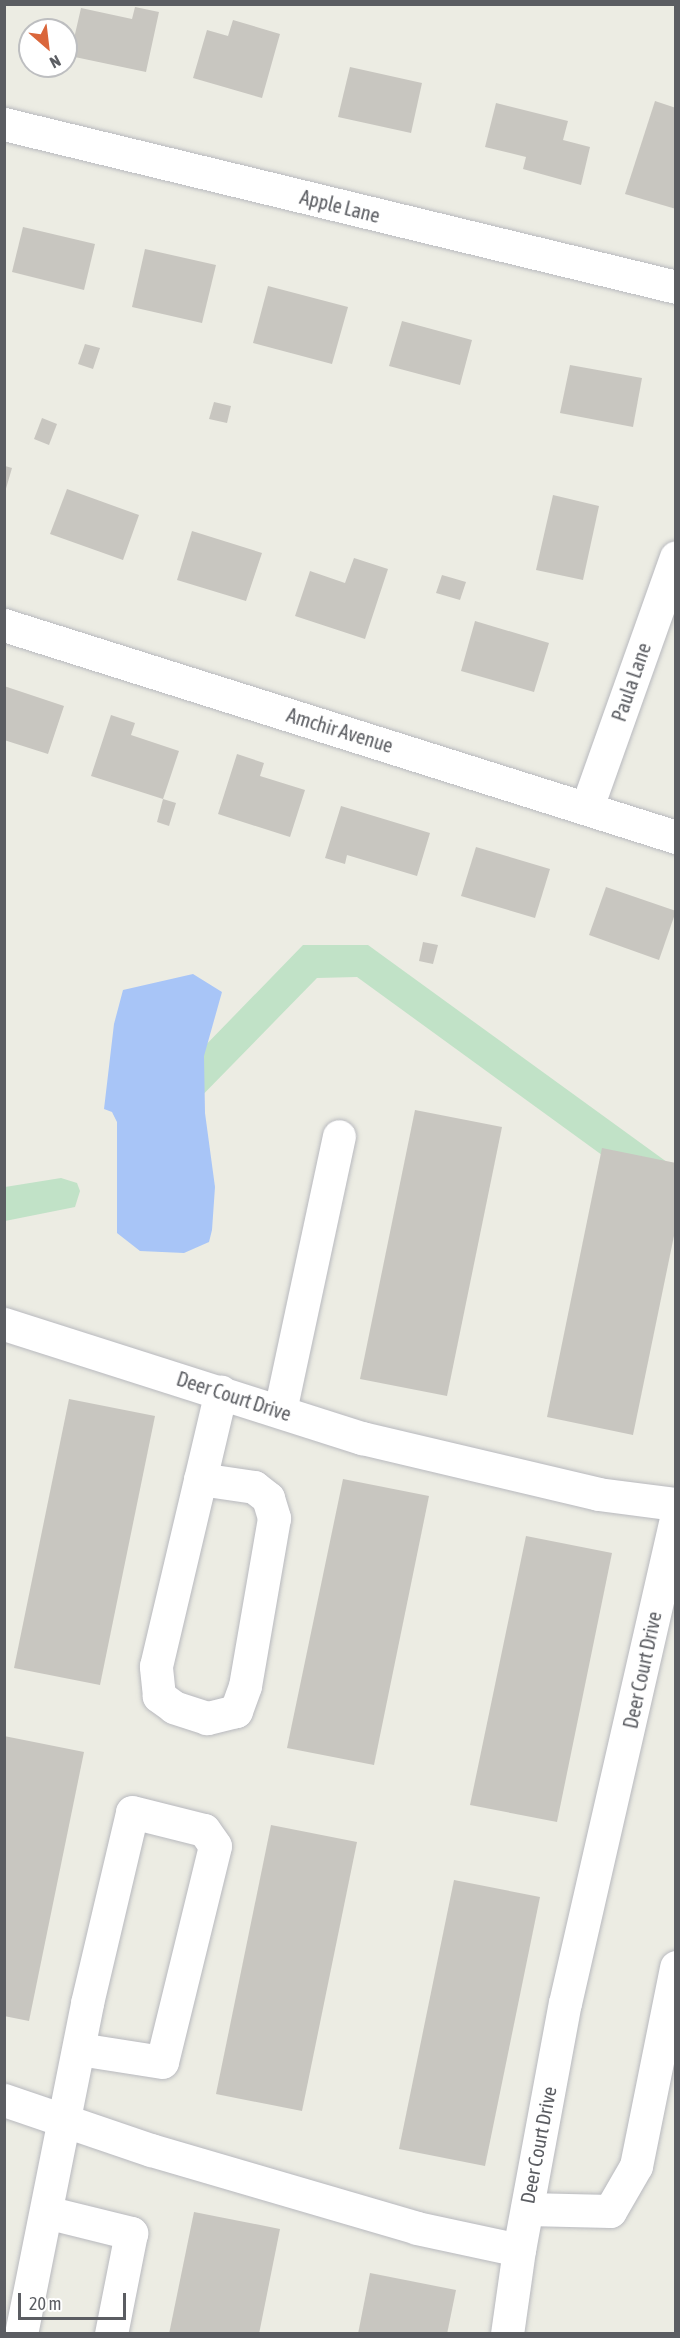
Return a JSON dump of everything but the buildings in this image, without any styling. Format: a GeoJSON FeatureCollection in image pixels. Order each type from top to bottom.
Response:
{"type":"FeatureCollection","features":[{"type":"Feature","properties":{"kind":"street","name":"Apple Lane"},"geometry":{"type":"LineString","coordinates":[[4,124],[675,287]]}},
{"type":"Feature","properties":{"kind":"street","name":"Paula Lane"},"geometry":{"type":"LineString","coordinates":[[587,807],[675,557]]}},
{"type":"Feature","properties":{"kind":"street","name":"Amchir Avenue"},"geometry":{"type":"LineString","coordinates":[[4,625],[587,807],[675,837]]}},
{"type":"Feature","properties":{"kind":"street"},"geometry":{"type":"LineString","coordinates":[[280,1411],[339,1136]]}},
{"type":"Feature","properties":{"kind":"street","name":"Deer Court Drive"},"geometry":{"type":"LineString","coordinates":[[4,1324],[362,1438],[521,1478],[598,1494],[675,1504]]}},
{"type":"Feature","properties":{"kind":"street"},"geometry":{"type":"LineString","coordinates":[[200,1479],[254,1487],[268,1498],[274,1518],[245,1686],[236,1710],[207,1718],[174,1707],[159,1696],[156,1666],[200,1479],[221,1392]]}},
{"type":"Feature","properties":{"kind":"street","name":"Deer Court Drive"},"geometry":{"type":"LineString","coordinates":[[507,2334],[526,2209],[565,2003],[664,1629],[675,1517]]}},
{"type":"Feature","properties":{"kind":"street"},"geometry":{"type":"LineString","coordinates":[[21,2334],[79,2049],[132,1812],[204,1830],[215,1846],[162,2062],[79,2049]]}},
{"type":"Feature","properties":{"kind":"street"},"geometry":{"type":"LineString","coordinates":[[526,2209],[610,2211],[636,2166],[675,1967]]}},
{"type":"Feature","properties":{"kind":"street"},"geometry":{"type":"LineString","coordinates":[[4,2100],[151,2150],[417,2228],[519,2250]]}},
{"type":"Feature","properties":{"kind":"street"},"geometry":{"type":"LineString","coordinates":[[46,2212],[131,2233],[111,2334]]}},
{"type":"Feature","properties":{"kind":"green space"},"geometry":{"type":"Polygon","coordinates":[[[303,945],[368,945],[671,1165],[657,1195],[357,977],[317,978],[184,1114],[161,1091],[303,945]]]}},
{"type":"Feature","properties":{"kind":"green space"},"geometry":{"type":"Polygon","coordinates":[[[61,1178],[77,1183],[80,1191],[75,1207],[5,1221],[5,1187],[61,1178]]]}},
{"type":"Feature","properties":{"kind":"water"},"geometry":{"type":"Polygon","coordinates":[[[193,974],[222,992],[204,1056],[205,1113],[215,1187],[212,1230],[209,1242],[184,1253],[140,1251],[117,1233],[117,1122],[112,1112],[104,1109],[114,1024],[123,990],[193,974]]]}}]}
